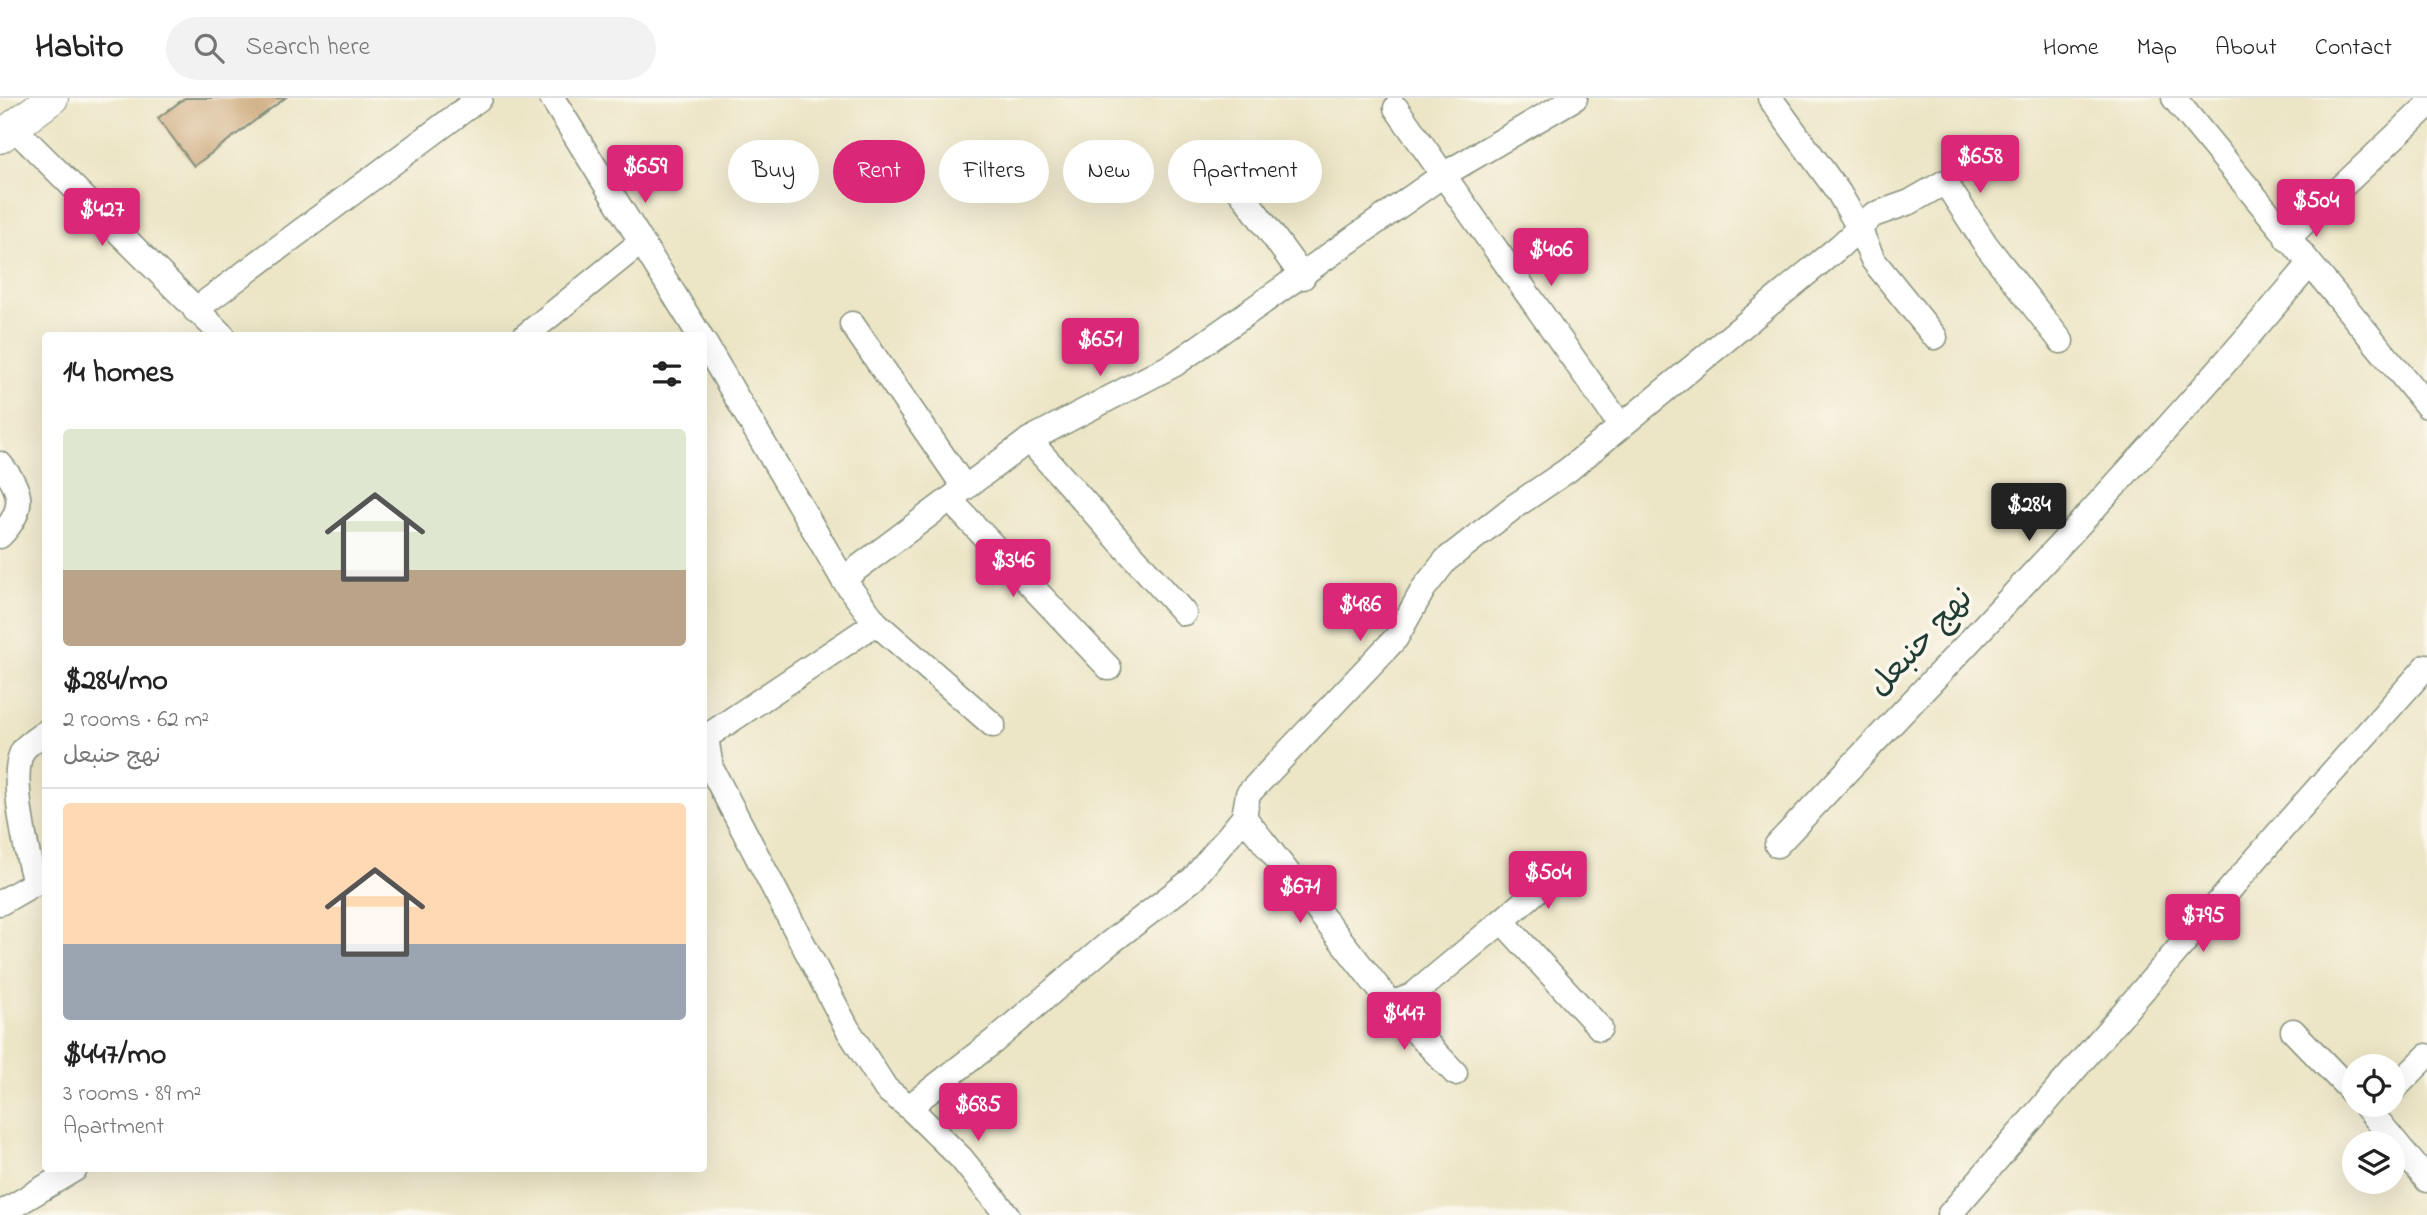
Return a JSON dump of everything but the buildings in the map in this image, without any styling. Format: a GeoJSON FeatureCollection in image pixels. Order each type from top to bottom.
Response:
{"type":"FeatureCollection","features":[{"type":"Feature","properties":{"kind":"main road"},"geometry":{"type":"LineString","coordinates":[[7,132],[52,98]]}},
{"type":"Feature","properties":{"kind":"street"},"geometry":{"type":"LineString","coordinates":[[195,310],[480,98]]}},
{"type":"Feature","properties":{"kind":"street"},"geometry":{"type":"LineString","coordinates":[[552,98],[697,332]]}},
{"type":"Feature","properties":{"kind":"street"},"geometry":{"type":"LineString","coordinates":[[843,579],[1029,440],[1175,364],[1303,277],[1443,176],[1574,98]]}},
{"type":"Feature","properties":{"kind":"street"},"geometry":{"type":"LineString","coordinates":[[1770,98],[1858,226],[1873,260],[1935,337]]}},
{"type":"Feature","properties":{"kind":"street"},"geometry":{"type":"LineString","coordinates":[[2174,98],[2287,239],[2424,396]]}},
{"type":"Feature","properties":{"kind":"street"},"geometry":{"type":"LineString","coordinates":[[2287,239],[2427,106]]}},
{"type":"Feature","properties":{"kind":"street"},"geometry":{"type":"LineString","coordinates":[[1396,108],[1621,426]]}},
{"type":"Feature","properties":{"kind":"street"},"geometry":{"type":"LineString","coordinates":[[7,132],[219,332]]}},
{"type":"Feature","properties":{"kind":"street"},"geometry":{"type":"LineString","coordinates":[[909,1107],[993,1041],[1107,945],[1193,879],[1244,817],[1248,794],[1396,638],[1424,588],[1446,560],[1506,512],[1568,470],[1840,246],[1858,226],[1873,215],[1910,202],[1945,182],[1986,245],[2061,341]]}},
{"type":"Feature","properties":{"kind":"street"},"geometry":{"type":"LineString","coordinates":[[1249,203],[1303,277]]}},
{"type":"Feature","properties":{"kind":"street"},"geometry":{"type":"LineString","coordinates":[[530,332],[641,242]]}},
{"type":"Feature","properties":{"kind":"street","name":"نهج حنبعل"},"geometry":{"type":"LineString","coordinates":[[1777,845],[2018,589],[2250,335],[2309,265]]}},
{"type":"Feature","properties":{"kind":"street"},"geometry":{"type":"LineString","coordinates":[[852,324],[958,494],[1109,668]]}},
{"type":"Feature","properties":{"kind":"street"},"geometry":{"type":"LineString","coordinates":[[707,347],[843,579],[876,623],[993,725]]}},
{"type":"Feature","properties":{"kind":"street"},"geometry":{"type":"LineString","coordinates":[[1029,440],[1184,613]]}},
{"type":"Feature","properties":{"kind":"street"},"geometry":{"type":"LineString","coordinates":[[0,464],[16,484],[20,498],[12,524],[0,536]]}},
{"type":"Feature","properties":{"kind":"street"},"geometry":{"type":"LineString","coordinates":[[707,737],[876,623]]}},
{"type":"Feature","properties":{"kind":"street"},"geometry":{"type":"LineString","coordinates":[[1949,1215],[2272,840],[2427,666]]}},
{"type":"Feature","properties":{"kind":"street"},"geometry":{"type":"LineString","coordinates":[[0,902],[35,883],[21,831],[19,765],[23,750],[42,735]]}},
{"type":"Feature","properties":{"kind":"street"},"geometry":{"type":"LineString","coordinates":[[707,748],[711,768],[847,1028],[886,1089],[909,1107],[961,1158],[1007,1215]]}},
{"type":"Feature","properties":{"kind":"street"},"geometry":{"type":"LineString","coordinates":[[1244,817],[1399,1014],[1455,1073]]}},
{"type":"Feature","properties":{"kind":"street"},"geometry":{"type":"LineString","coordinates":[[1393,1003],[1412,996],[1564,867]]}},
{"type":"Feature","properties":{"kind":"street"},"geometry":{"type":"LineString","coordinates":[[1502,920],[1600,1028]]}},
{"type":"Feature","properties":{"kind":"street"},"geometry":{"type":"LineString","coordinates":[[2293,1031],[2342,1082]]}},
{"type":"Feature","properties":{"kind":"street"},"geometry":{"type":"LineString","coordinates":[[2405,1078],[2427,1056]]}},
{"type":"Feature","properties":{"kind":"street"},"geometry":{"type":"LineString","coordinates":[[2379,1117],[2427,1180]]}},
{"type":"Feature","properties":{"kind":"street"},"geometry":{"type":"LineString","coordinates":[[0,1214],[70,1172]]}}]}
